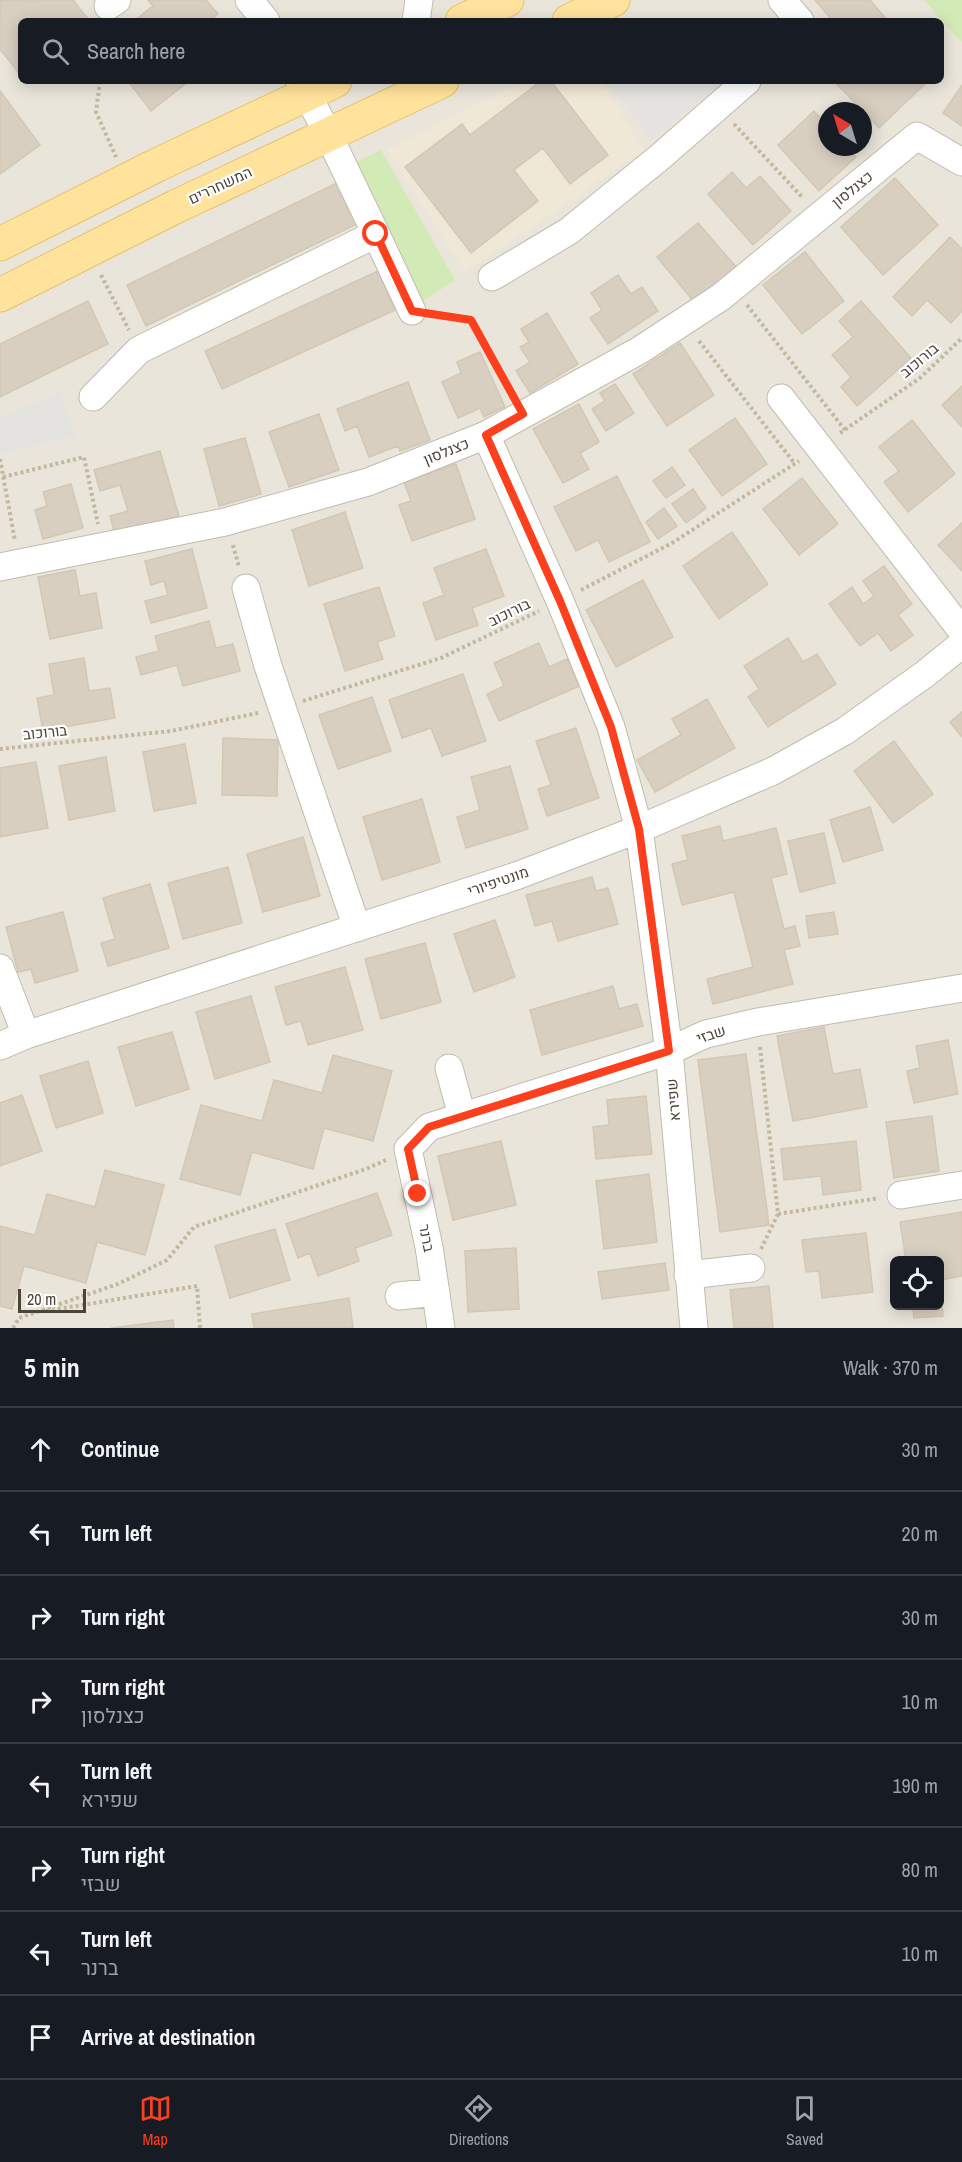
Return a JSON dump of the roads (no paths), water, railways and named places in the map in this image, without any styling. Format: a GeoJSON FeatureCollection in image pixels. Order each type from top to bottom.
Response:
{"type":"FeatureCollection","features":[{"type":"Feature","properties":{"kind":"main road"},"geometry":{"type":"LineString","coordinates":[[468,18],[507,0]]}},
{"type":"Feature","properties":{"kind":"main road"},"geometry":{"type":"LineString","coordinates":[[575,18],[613,0]]}},
{"type":"Feature","properties":{"kind":"main road","name":"המשחררים"},"geometry":{"type":"LineString","coordinates":[[0,295],[175,207],[436,84]]}},
{"type":"Feature","properties":{"kind":"main road"},"geometry":{"type":"LineString","coordinates":[[0,244],[314,86]]}},
{"type":"Feature","properties":{"kind":"street"},"geometry":{"type":"LineString","coordinates":[[249,0],[264,18]]}},
{"type":"Feature","properties":{"kind":"street"},"geometry":{"type":"LineString","coordinates":[[416,18],[419,0]]}},
{"type":"Feature","properties":{"kind":"street"},"geometry":{"type":"LineString","coordinates":[[782,0],[797,18]]}},
{"type":"Feature","properties":{"kind":"street"},"geometry":{"type":"LineString","coordinates":[[492,277],[568,231],[660,157],[743,84]]}},
{"type":"Feature","properties":{"kind":"street"},"geometry":{"type":"LineString","coordinates":[[314,86],[328,134],[412,311]]}},
{"type":"Feature","properties":{"kind":"street","name":"כצנלסון"},"geometry":{"type":"LineString","coordinates":[[10,565],[225,522],[368,482],[486,435],[640,350],[683,322],[733,287],[917,136],[962,162]]}},
{"type":"Feature","properties":{"kind":"street"},"geometry":{"type":"LineString","coordinates":[[93,397],[139,350],[376,234]]}},
{"type":"Feature","properties":{"kind":"street"},"geometry":{"type":"LineString","coordinates":[[781,398],[962,631]]}},
{"type":"Feature","properties":{"kind":"street","name":"שפירא"},"geometry":{"type":"LineString","coordinates":[[486,435],[560,601],[611,727],[639,829],[669,1051],[694,1328]]}},
{"type":"Feature","properties":{"kind":"street"},"geometry":{"type":"LineString","coordinates":[[246,588],[282,708],[357,928]]}},
{"type":"Feature","properties":{"kind":"street","name":"מונטיפיורי"},"geometry":{"type":"LineString","coordinates":[[0,1046],[26,1035],[516,876],[639,829],[773,771],[845,731],[925,674],[962,644]]}},
{"type":"Feature","properties":{"kind":"street"},"geometry":{"type":"LineString","coordinates":[[0,968],[26,1035]]}},
{"type":"Feature","properties":{"kind":"street","name":"שבזי"},"geometry":{"type":"LineString","coordinates":[[408,1149],[429,1127],[669,1051],[706,1034],[758,1022],[962,987]]}},
{"type":"Feature","properties":{"kind":"street"},"geometry":{"type":"LineString","coordinates":[[449,1068],[462,1116]]}},
{"type":"Feature","properties":{"kind":"street","name":"ברנר"},"geometry":{"type":"LineString","coordinates":[[408,1149],[429,1247],[441,1328]]}},
{"type":"Feature","properties":{"kind":"street"},"geometry":{"type":"LineString","coordinates":[[901,1195],[962,1185]]}},
{"type":"Feature","properties":{"kind":"street"},"geometry":{"type":"LineString","coordinates":[[688,1275],[752,1268]]}},
{"type":"Feature","properties":{"kind":"street"},"geometry":{"type":"LineString","coordinates":[[399,1296],[436,1292]]}}]}
